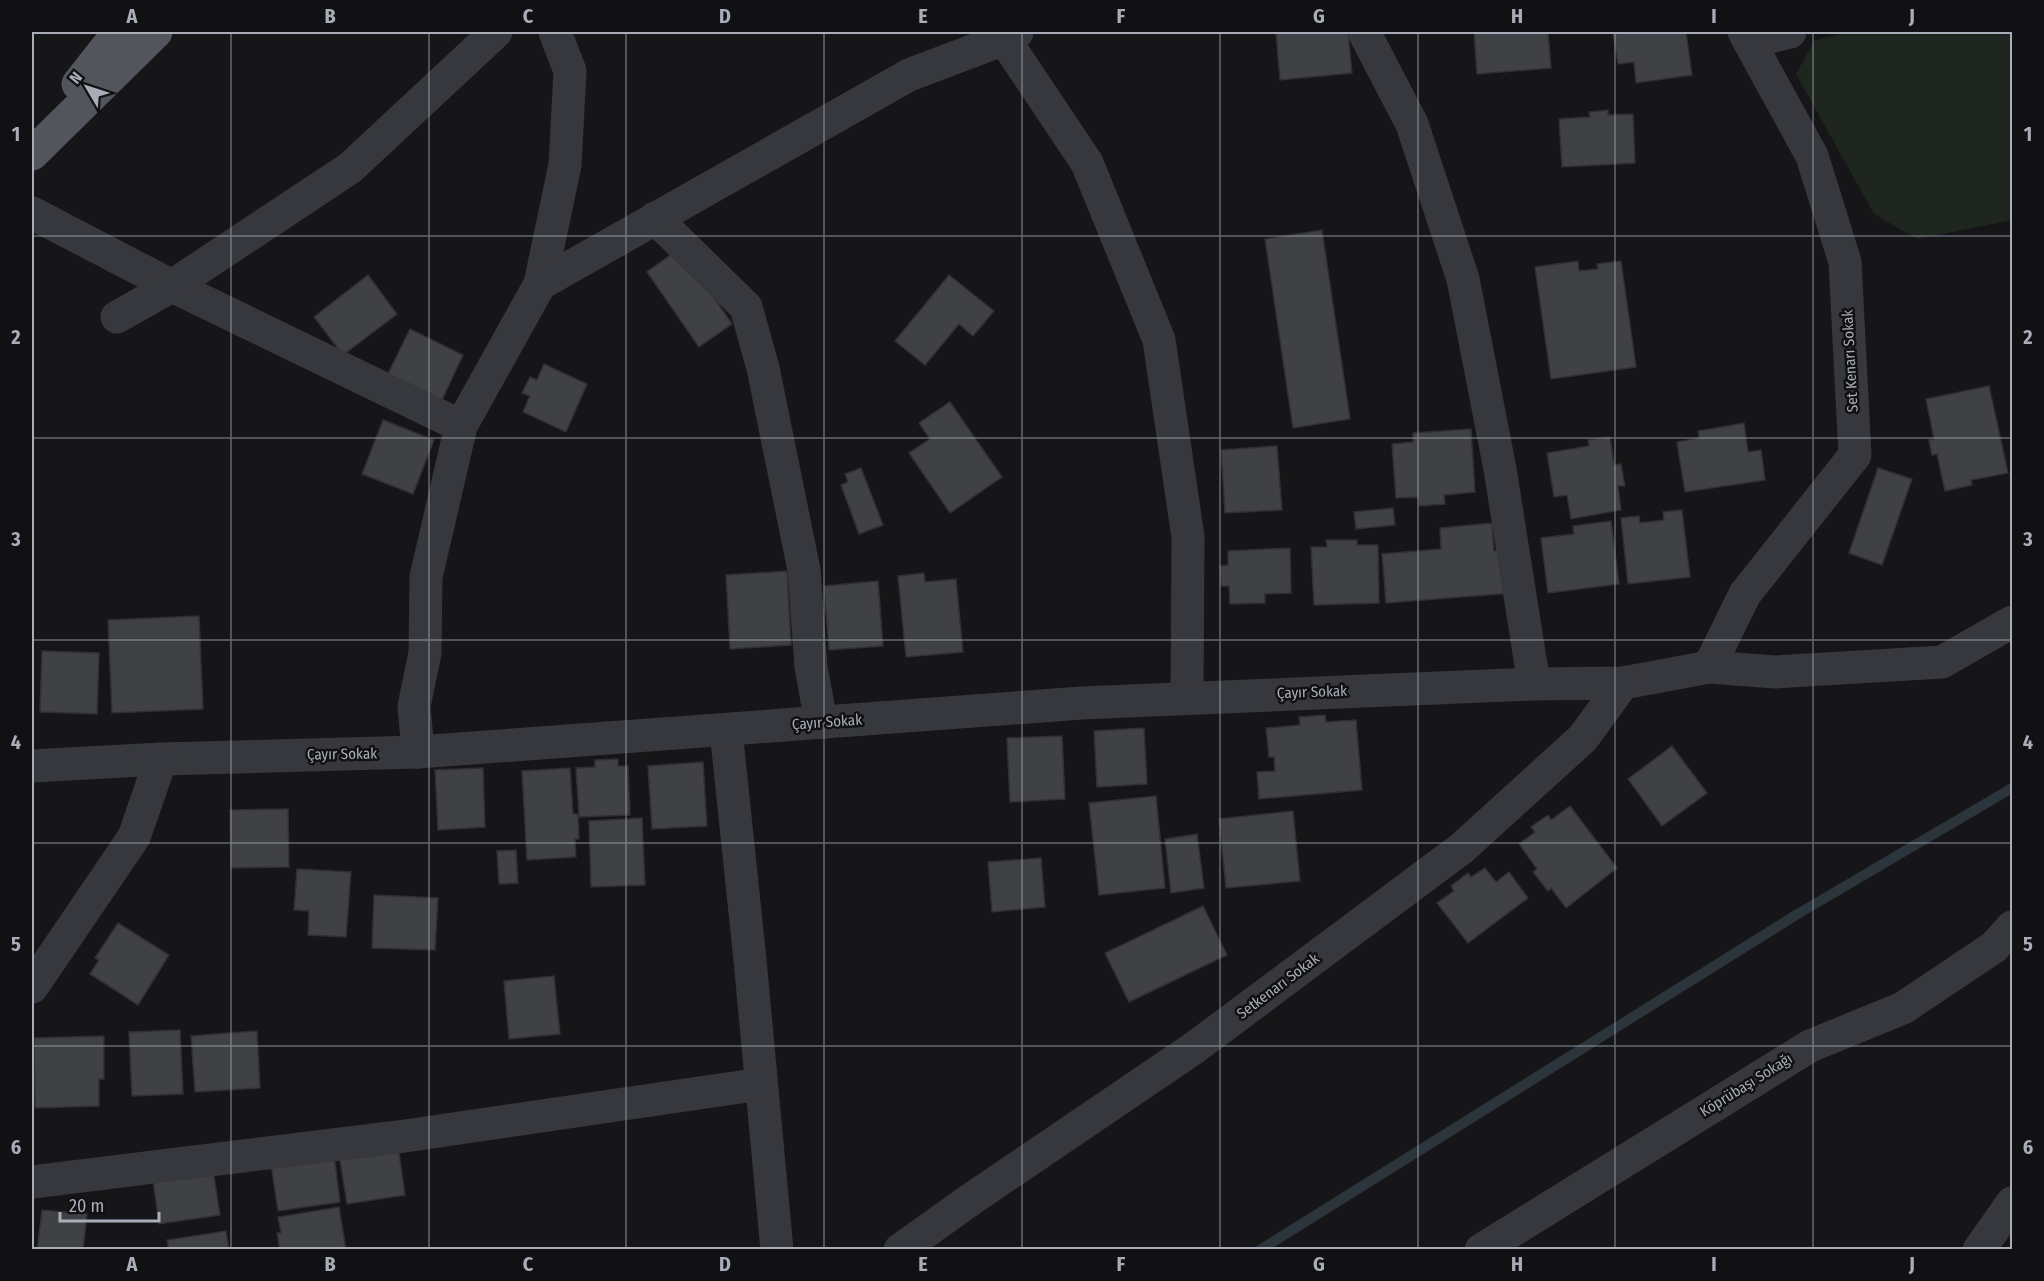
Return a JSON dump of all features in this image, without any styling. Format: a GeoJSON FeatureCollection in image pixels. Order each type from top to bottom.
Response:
{"type":"FeatureCollection","features":[{"type":"Feature","properties":{"kind":"main road"},"geometry":{"type":"LineString","coordinates":[[32,142],[119,32]]}},
{"type":"Feature","properties":{"kind":"main road"},"geometry":{"type":"LineString","coordinates":[[32,154],[156,32]]}},
{"type":"Feature","properties":{"kind":"street"},"geometry":{"type":"LineString","coordinates":[[117,317],[172,286],[350,168],[496,32]]}},
{"type":"Feature","properties":{"kind":"street"},"geometry":{"type":"LineString","coordinates":[[418,752],[414,706],[425,653],[426,577],[461,426],[540,284],[565,165],[570,71],[555,32]]}},
{"type":"Feature","properties":{"kind":"street"},"geometry":{"type":"LineString","coordinates":[[1364,32],[1412,124],[1462,279],[1500,468],[1534,684]]}},
{"type":"Feature","properties":{"kind":"street"},"geometry":{"type":"LineString","coordinates":[[1747,37],[1790,32]]}},
{"type":"Feature","properties":{"kind":"street"},"geometry":{"type":"LineString","coordinates":[[540,284],[909,75],[1010,35],[1087,164],[1159,339],[1188,537],[1187,697]]}},
{"type":"Feature","properties":{"kind":"street","name":"Set Kenarı Sokak"},"geometry":{"type":"LineString","coordinates":[[1709,667],[1745,594],[1855,454],[1845,262],[1812,156],[1747,37]]}},
{"type":"Feature","properties":{"kind":"street"},"geometry":{"type":"LineString","coordinates":[[32,213],[172,286],[461,426]]}},
{"type":"Feature","properties":{"kind":"street"},"geometry":{"type":"LineString","coordinates":[[655,218],[746,308],[764,368],[804,570],[811,668],[822,722]]}},
{"type":"Feature","properties":{"kind":"street","name":"Çayır Sokak"},"geometry":{"type":"LineString","coordinates":[[32,766],[161,759],[418,752],[1187,697],[1534,684],[1623,683],[1709,667],[1775,672],[1942,662],[2013,622]]}},
{"type":"Feature","properties":{"kind":"street","name":"Setkenarı Sokak"},"geometry":{"type":"LineString","coordinates":[[900,1250],[1194,1048],[1462,848],[1583,738],[1623,683]]}},
{"type":"Feature","properties":{"kind":"street"},"geometry":{"type":"LineString","coordinates":[[726,730],[777,1250]]}},
{"type":"Feature","properties":{"kind":"street"},"geometry":{"type":"LineString","coordinates":[[32,987],[134,837],[161,759]]}},
{"type":"Feature","properties":{"kind":"street","name":"Köprübaşı Sokağı"},"geometry":{"type":"LineString","coordinates":[[1480,1250],[1810,1046],[1903,1008],[2006,945]]}},
{"type":"Feature","properties":{"kind":"street"},"geometry":{"type":"LineString","coordinates":[[32,1182],[398,1137],[761,1084]]}},
{"type":"Feature","properties":{"kind":"street"},"geometry":{"type":"LineString","coordinates":[[1979,1250],[2013,1203]]}},
{"type":"Feature","properties":{"kind":"shaded area"},"geometry":{"type":"Polygon","coordinates":[[[1851,32],[2012,32],[2012,220],[1917,239],[1874,214],[1796,74],[1815,40],[1851,32]]]}},
{"type":"Feature","properties":{"kind":"building"},"geometry":{"type":"Polygon","coordinates":[[[1276,32],[1348,32],[1352,73],[1280,80],[1276,32]]]}},
{"type":"Feature","properties":{"kind":"building"},"geometry":{"type":"Polygon","coordinates":[[[1474,32],[1548,32],[1551,68],[1477,74],[1474,32]]]}},
{"type":"Feature","properties":{"kind":"building"},"geometry":{"type":"Polygon","coordinates":[[[1686,32],[1692,75],[1636,83],[1634,62],[1618,64],[1613,34],[1686,32]]]}},
{"type":"Feature","properties":{"kind":"building"},"geometry":{"type":"Polygon","coordinates":[[[1608,110],[1608,115],[1633,114],[1635,163],[1562,167],[1559,119],[1590,117],[1589,112],[1608,110]]]}},
{"type":"Feature","properties":{"kind":"building"},"geometry":{"type":"Polygon","coordinates":[[[1322,230],[1350,419],[1293,428],[1265,239],[1322,230]]]}},
{"type":"Feature","properties":{"kind":"building"},"geometry":{"type":"Polygon","coordinates":[[[680,248],[732,324],[699,347],[647,272],[680,248]]]}},
{"type":"Feature","properties":{"kind":"building"},"geometry":{"type":"Polygon","coordinates":[[[1578,261],[1579,271],[1598,269],[1597,264],[1621,261],[1636,367],[1551,379],[1535,267],[1578,261]]]}},
{"type":"Feature","properties":{"kind":"building"},"geometry":{"type":"Polygon","coordinates":[[[368,275],[397,314],[343,355],[314,317],[368,275]]]}},
{"type":"Feature","properties":{"kind":"building"},"geometry":{"type":"Polygon","coordinates":[[[949,275],[994,311],[973,336],[959,324],[925,365],[895,341],[949,275]]]}},
{"type":"Feature","properties":{"kind":"building"},"geometry":{"type":"Polygon","coordinates":[[[410,329],[463,355],[441,402],[387,376],[410,329]]]}},
{"type":"Feature","properties":{"kind":"building"},"geometry":{"type":"Polygon","coordinates":[[[544,364],[587,384],[566,432],[523,412],[530,396],[522,393],[530,377],[537,380],[544,364]]]}},
{"type":"Feature","properties":{"kind":"building"},"geometry":{"type":"Polygon","coordinates":[[[1989,386],[2008,473],[1971,480],[1972,485],[1945,491],[1937,454],[1932,455],[1929,440],[1934,439],[1926,399],[1989,386]]]}},
{"type":"Feature","properties":{"kind":"building"},"geometry":{"type":"Polygon","coordinates":[[[950,402],[1002,477],[950,513],[909,453],[930,439],[919,423],[950,402]]]}},
{"type":"Feature","properties":{"kind":"building"},"geometry":{"type":"Polygon","coordinates":[[[383,420],[434,440],[413,494],[362,474],[383,420]]]}},
{"type":"Feature","properties":{"kind":"building"},"geometry":{"type":"Polygon","coordinates":[[[1744,423],[1748,452],[1761,450],[1765,480],[1685,492],[1677,442],[1699,438],[1698,431],[1744,423]]]}},
{"type":"Feature","properties":{"kind":"building"},"geometry":{"type":"Polygon","coordinates":[[[1471,429],[1475,492],[1444,495],[1445,504],[1419,506],[1418,497],[1396,498],[1392,444],[1413,442],[1413,433],[1471,429]]]}},
{"type":"Feature","properties":{"kind":"building"},"geometry":{"type":"Polygon","coordinates":[[[1610,437],[1614,465],[1621,464],[1625,486],[1618,486],[1621,510],[1571,519],[1567,495],[1554,497],[1547,453],[1589,446],[1588,440],[1610,437]]]}},
{"type":"Feature","properties":{"kind":"building"},"geometry":{"type":"Polygon","coordinates":[[[1277,446],[1282,510],[1225,513],[1221,450],[1277,446]]]}},
{"type":"Feature","properties":{"kind":"building"},"geometry":{"type":"Polygon","coordinates":[[[861,468],[883,525],[859,534],[841,485],[848,482],[845,474],[861,468]]]}},
{"type":"Feature","properties":{"kind":"building"},"geometry":{"type":"Polygon","coordinates":[[[1878,468],[1912,479],[1882,565],[1849,553],[1878,468]]]}},
{"type":"Feature","properties":{"kind":"building"},"geometry":{"type":"Polygon","coordinates":[[[1393,508],[1395,525],[1356,529],[1354,512],[1393,508]]]}},
{"type":"Feature","properties":{"kind":"building"},"geometry":{"type":"Polygon","coordinates":[[[1682,510],[1690,577],[1628,584],[1621,518],[1639,516],[1640,523],[1664,520],[1663,512],[1682,510]]]}},
{"type":"Feature","properties":{"kind":"building"},"geometry":{"type":"Polygon","coordinates":[[[1611,521],[1619,584],[1548,593],[1541,538],[1574,534],[1573,526],[1611,521]]]}},
{"type":"Feature","properties":{"kind":"building"},"geometry":{"type":"Polygon","coordinates":[[[1492,523],[1494,551],[1507,550],[1511,593],[1386,603],[1382,554],[1441,549],[1440,528],[1492,523]]]}},
{"type":"Feature","properties":{"kind":"building"},"geometry":{"type":"Polygon","coordinates":[[[1326,540],[1357,540],[1357,545],[1378,545],[1379,603],[1314,605],[1311,547],[1327,547],[1326,540]]]}},
{"type":"Feature","properties":{"kind":"building"},"geometry":{"type":"Polygon","coordinates":[[[1290,548],[1291,593],[1265,594],[1265,603],[1230,604],[1229,586],[1221,586],[1220,566],[1228,565],[1228,551],[1290,548]]]}},
{"type":"Feature","properties":{"kind":"building"},"geometry":{"type":"Polygon","coordinates":[[[787,571],[791,645],[730,649],[726,575],[787,571]]]}},
{"type":"Feature","properties":{"kind":"building"},"geometry":{"type":"Polygon","coordinates":[[[924,573],[925,582],[956,579],[963,652],[906,657],[898,576],[924,573]]]}},
{"type":"Feature","properties":{"kind":"building"},"geometry":{"type":"Polygon","coordinates":[[[878,581],[883,646],[829,650],[824,586],[878,581]]]}},
{"type":"Feature","properties":{"kind":"building"},"geometry":{"type":"Polygon","coordinates":[[[199,616],[203,709],[112,713],[108,620],[199,616]]]}},
{"type":"Feature","properties":{"kind":"building"},"geometry":{"type":"Polygon","coordinates":[[[42,651],[99,653],[97,714],[40,712],[42,651]]]}},
{"type":"Feature","properties":{"kind":"building"},"geometry":{"type":"Polygon","coordinates":[[[1325,715],[1326,722],[1356,720],[1362,790],[1259,799],[1257,772],[1275,771],[1274,757],[1269,757],[1266,728],[1300,725],[1299,717],[1325,715]]]}},
{"type":"Feature","properties":{"kind":"building"},"geometry":{"type":"Polygon","coordinates":[[[1144,728],[1147,784],[1097,787],[1094,731],[1144,728]]]}},
{"type":"Feature","properties":{"kind":"building"},"geometry":{"type":"Polygon","coordinates":[[[1062,736],[1065,799],[1010,802],[1007,738],[1062,736]]]}},
{"type":"Feature","properties":{"kind":"building"},"geometry":{"type":"Polygon","coordinates":[[[1672,746],[1707,793],[1662,826],[1628,779],[1672,746]]]}},
{"type":"Feature","properties":{"kind":"building"},"geometry":{"type":"Polygon","coordinates":[[[618,759],[618,766],[628,766],[630,815],[579,817],[576,768],[595,767],[595,760],[618,759]]]}},
{"type":"Feature","properties":{"kind":"building"},"geometry":{"type":"Polygon","coordinates":[[[703,762],[707,826],[652,829],[648,766],[703,762]]]}},
{"type":"Feature","properties":{"kind":"building"},"geometry":{"type":"Polygon","coordinates":[[[483,768],[485,827],[438,830],[435,770],[483,768]]]}},
{"type":"Feature","properties":{"kind":"building"},"geometry":{"type":"Polygon","coordinates":[[[570,768],[573,814],[578,814],[579,839],[575,839],[576,857],[527,860],[522,771],[570,768]]]}},
{"type":"Feature","properties":{"kind":"building"},"geometry":{"type":"Polygon","coordinates":[[[1156,796],[1165,888],[1099,895],[1089,803],[1156,796]]]}},
{"type":"Feature","properties":{"kind":"building"},"geometry":{"type":"Polygon","coordinates":[[[1570,806],[1617,868],[1566,908],[1551,888],[1548,891],[1533,872],[1537,869],[1519,844],[1535,832],[1531,827],[1548,815],[1551,820],[1570,806]]]}},
{"type":"Feature","properties":{"kind":"building"},"geometry":{"type":"Polygon","coordinates":[[[288,809],[289,867],[231,868],[230,810],[288,809]]]}},
{"type":"Feature","properties":{"kind":"building"},"geometry":{"type":"Polygon","coordinates":[[[1293,811],[1300,881],[1226,888],[1219,819],[1293,811]]]}},
{"type":"Feature","properties":{"kind":"building"},"geometry":{"type":"Polygon","coordinates":[[[642,818],[645,885],[591,887],[589,821],[642,818]]]}},
{"type":"Feature","properties":{"kind":"building"},"geometry":{"type":"Polygon","coordinates":[[[1197,834],[1204,888],[1171,893],[1165,839],[1197,834]]]}},
{"type":"Feature","properties":{"kind":"building"},"geometry":{"type":"Polygon","coordinates":[[[516,850],[518,883],[499,884],[497,851],[516,850]]]}},
{"type":"Feature","properties":{"kind":"building"},"geometry":{"type":"Polygon","coordinates":[[[1041,858],[1045,907],[992,912],[988,862],[1041,858]]]}},
{"type":"Feature","properties":{"kind":"building"},"geometry":{"type":"Polygon","coordinates":[[[1485,868],[1496,882],[1509,872],[1528,898],[1468,943],[1437,903],[1454,891],[1451,886],[1468,873],[1471,877],[1485,868]]]}},
{"type":"Feature","properties":{"kind":"building"},"geometry":{"type":"Polygon","coordinates":[[[297,869],[351,872],[346,937],[308,935],[309,911],[294,910],[297,869]]]}},
{"type":"Feature","properties":{"kind":"building"},"geometry":{"type":"Polygon","coordinates":[[[374,895],[438,898],[435,950],[372,948],[374,895]]]}},
{"type":"Feature","properties":{"kind":"building"},"geometry":{"type":"Polygon","coordinates":[[[1203,906],[1227,955],[1129,1002],[1105,953],[1203,906]]]}},
{"type":"Feature","properties":{"kind":"building"},"geometry":{"type":"Polygon","coordinates":[[[118,923],[169,955],[138,1005],[90,974],[99,960],[95,958],[118,923]]]}},
{"type":"Feature","properties":{"kind":"building"},"geometry":{"type":"Polygon","coordinates":[[[554,976],[560,1034],[509,1039],[504,981],[554,976]]]}},
{"type":"Feature","properties":{"kind":"building"},"geometry":{"type":"Polygon","coordinates":[[[180,1030],[183,1094],[132,1096],[129,1032],[180,1030]]]}},
{"type":"Feature","properties":{"kind":"building"},"geometry":{"type":"Polygon","coordinates":[[[257,1031],[260,1088],[195,1092],[191,1036],[257,1031]]]}},
{"type":"Feature","properties":{"kind":"building"},"geometry":{"type":"Polygon","coordinates":[[[104,1036],[104,1079],[99,1079],[99,1106],[35,1108],[34,1038],[104,1036]]]}},
{"type":"Feature","properties":{"kind":"building"},"geometry":{"type":"Polygon","coordinates":[[[397,1139],[405,1195],[347,1204],[338,1148],[397,1139]]]}},
{"type":"Feature","properties":{"kind":"building"},"geometry":{"type":"Polygon","coordinates":[[[333,1147],[340,1202],[278,1211],[270,1157],[333,1147]]]}},
{"type":"Feature","properties":{"kind":"building"},"geometry":{"type":"Polygon","coordinates":[[[212,1164],[220,1215],[159,1224],[152,1173],[212,1164]]]}},
{"type":"Feature","properties":{"kind":"building"},"geometry":{"type":"Polygon","coordinates":[[[339,1207],[346,1250],[280,1250],[277,1233],[281,1233],[278,1217],[339,1207]]]}},
{"type":"Feature","properties":{"kind":"building"},"geometry":{"type":"Polygon","coordinates":[[[42,1210],[87,1214],[83,1250],[37,1250],[42,1210]]]}},
{"type":"Feature","properties":{"kind":"building"},"geometry":{"type":"Polygon","coordinates":[[[226,1231],[229,1250],[169,1250],[167,1240],[226,1231]]]}},
{"type":"Feature","properties":{"kind":"waterway"},"geometry":{"type":"LineString","coordinates":[[1260,1250],[1796,915],[2012,788]]}}]}
